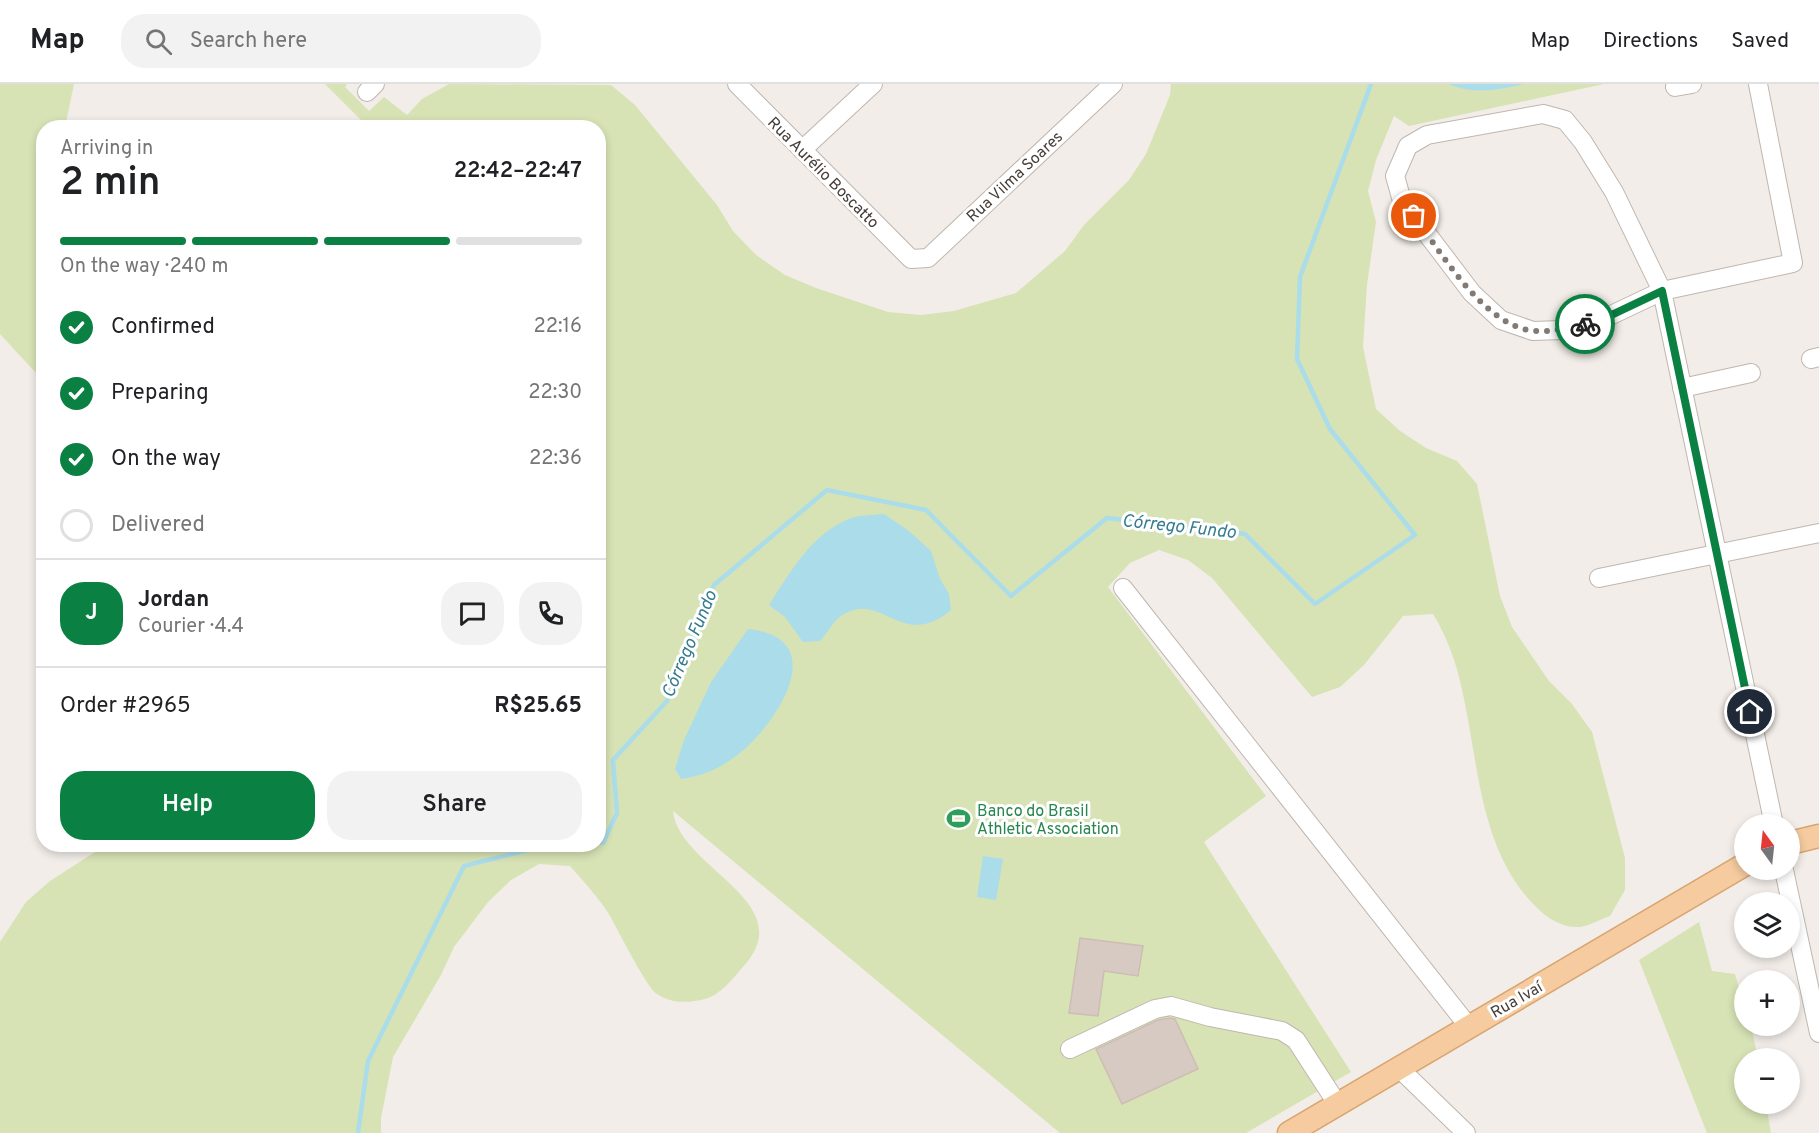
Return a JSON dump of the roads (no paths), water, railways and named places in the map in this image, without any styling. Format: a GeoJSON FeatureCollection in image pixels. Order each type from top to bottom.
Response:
{"type":"FeatureCollection","features":[{"type":"Feature","properties":{"kind":"main road"},"geometry":{"type":"LineString","coordinates":[[1800,841],[1819,836]]}},
{"type":"Feature","properties":{"kind":"main road","name":"Rua Ivaí"},"geometry":{"type":"LineString","coordinates":[[1289,1133],[1734,871]]}},
{"type":"Feature","properties":{"kind":"street","name":"Rua Aurélio Boscatto"},"geometry":{"type":"LineString","coordinates":[[737,84],[911,259]]}},
{"type":"Feature","properties":{"kind":"street"},"geometry":{"type":"LineString","coordinates":[[801,150],[873,84]]}},
{"type":"Feature","properties":{"kind":"street","name":"Rua Vilma Soares"},"geometry":{"type":"LineString","coordinates":[[911,259],[928,258],[1113,84]]}},
{"type":"Feature","properties":{"kind":"street"},"geometry":{"type":"LineString","coordinates":[[1758,84],[1793,263],[1662,291],[1603,319],[1562,330],[1533,331],[1501,320],[1472,293],[1402,201],[1395,176],[1408,146],[1427,135],[1543,114],[1565,120],[1583,142],[1614,192],[1662,291],[1772,814]]}},
{"type":"Feature","properties":{"kind":"street"},"geometry":{"type":"LineString","coordinates":[[1682,388],[1751,373]]}},
{"type":"Feature","properties":{"kind":"street"},"geometry":{"type":"LineString","coordinates":[[1599,578],[1819,533]]}},
{"type":"Feature","properties":{"kind":"street"},"geometry":{"type":"LineString","coordinates":[[1123,588],[1469,1027]]}},
{"type":"Feature","properties":{"kind":"street"},"geometry":{"type":"LineString","coordinates":[[1786,880],[1819,1033]]}},
{"type":"Feature","properties":{"kind":"street"},"geometry":{"type":"LineString","coordinates":[[1070,1049],[1155,1009],[1171,1006],[1210,1017],[1282,1031],[1296,1040],[1338,1105]]}},
{"type":"Feature","properties":{"kind":"street"},"geometry":{"type":"LineString","coordinates":[[1400,1069],[1466,1133]]}},
{"type":"Feature","properties":{"kind":"water"},"geometry":{"type":"Polygon","coordinates":[[[1449,84],[1524,84],[1495,90],[1477,90],[1449,84]]]}},
{"type":"Feature","properties":{"kind":"water"},"geometry":{"type":"Polygon","coordinates":[[[884,514],[909,531],[931,551],[940,579],[949,594],[951,610],[934,621],[918,625],[905,623],[868,609],[855,609],[838,618],[820,641],[803,642],[785,617],[769,605],[777,592],[804,554],[837,524],[851,518],[884,514]]]}},
{"type":"Feature","properties":{"kind":"water"},"geometry":{"type":"Polygon","coordinates":[[[748,629],[774,636],[788,649],[793,665],[789,685],[767,725],[751,743],[723,765],[696,776],[681,779],[675,769],[684,740],[711,682],[748,629]]]}},
{"type":"Feature","properties":{"kind":"water"},"geometry":{"type":"Polygon","coordinates":[[[983,856],[1003,859],[996,900],[977,897],[983,856]]]}},
{"type":"Feature","properties":{"kind":"waterway","name":"Córrego Fundo"},"geometry":{"type":"LineString","coordinates":[[606,837],[617,813],[613,760],[667,701],[714,585],[827,490],[926,510],[1011,596],[1107,518],[1245,534],[1315,604],[1415,535],[1330,429],[1297,359],[1300,277],[1371,84]]}},
{"type":"Feature","properties":{"kind":"waterway","name":"Córrego Fundo"},"geometry":{"type":"LineString","coordinates":[[358,1133],[368,1061],[464,866],[520,852]]}},
{"type":"Feature","properties":{"kind":"place","name":"Banco do Brasil Athletic Association"},"geometry":{"type":"Point","coordinates":[959,819]}}]}
